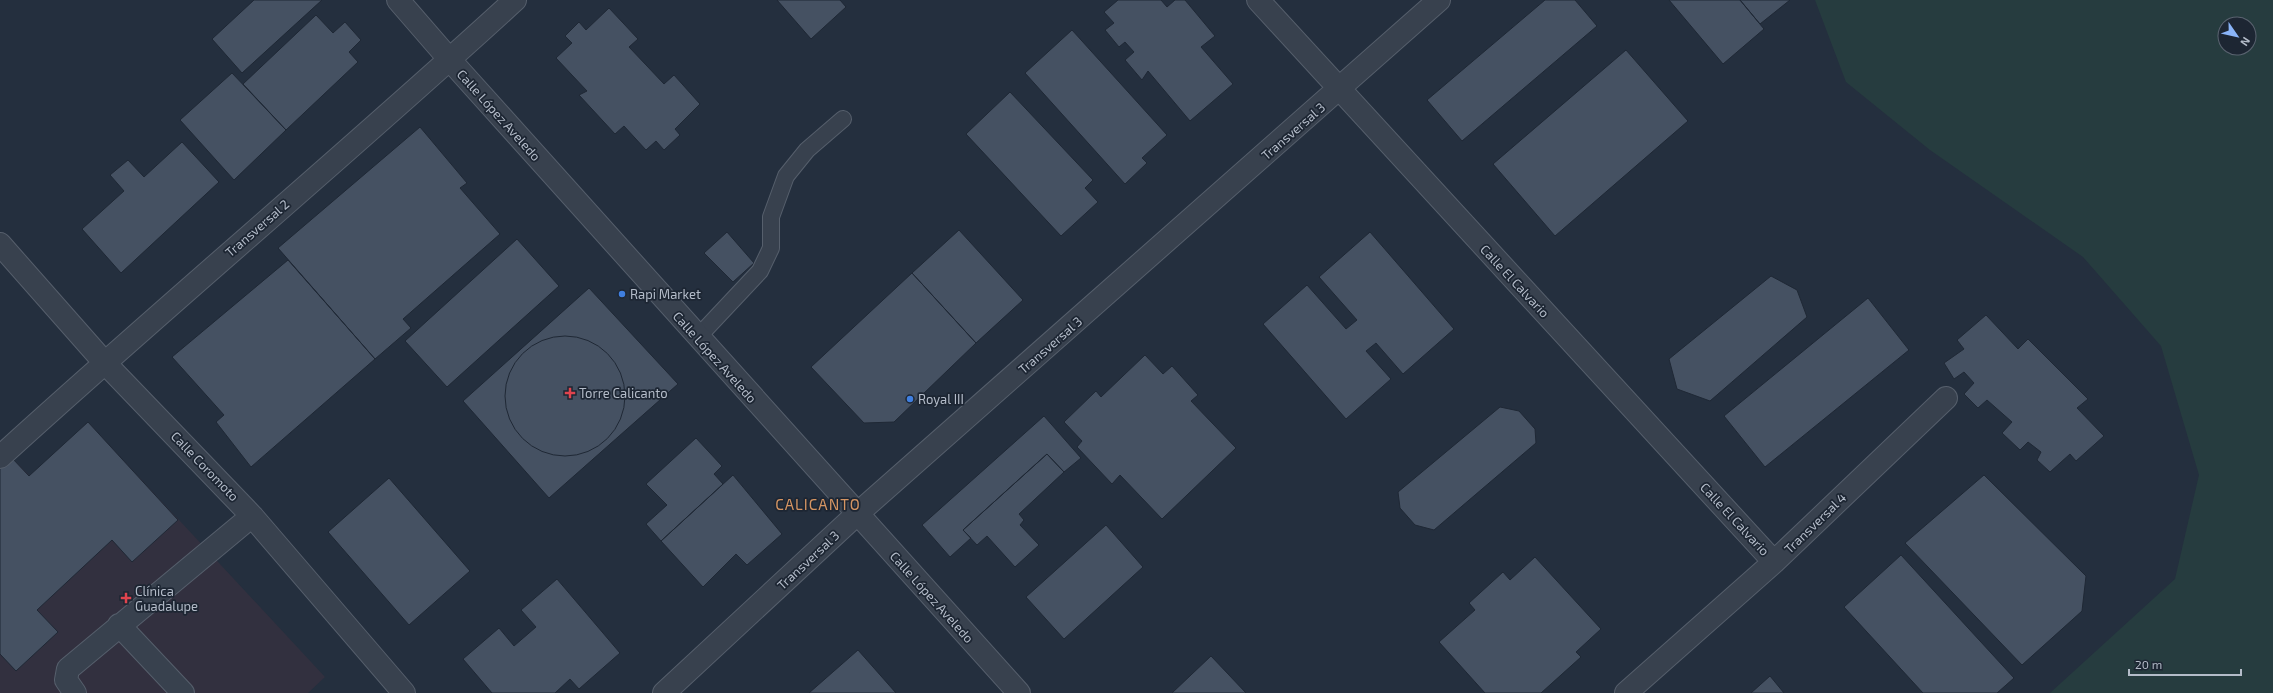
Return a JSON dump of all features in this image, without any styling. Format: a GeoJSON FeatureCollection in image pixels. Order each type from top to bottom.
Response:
{"type":"FeatureCollection","features":[{"type":"Feature","properties":{"kind":"street","name":"Calle López Aveledo"},"geometry":{"type":"LineString","coordinates":[[398,0],[698,337],[1019,693]]}},
{"type":"Feature","properties":{"kind":"street","name":"Transversal 2"},"geometry":{"type":"LineString","coordinates":[[0,457],[104,362],[450,60],[515,0]]}},
{"type":"Feature","properties":{"kind":"street","name":"Calle El Calvario"},"geometry":{"type":"LineString","coordinates":[[1258,0],[1339,90],[1774,562]]}},
{"type":"Feature","properties":{"kind":"street","name":"Transversal 3"},"geometry":{"type":"LineString","coordinates":[[664,693],[857,514],[1339,90],[1439,0]]}},
{"type":"Feature","properties":{"kind":"street","name":"Calle Coromoto"},"geometry":{"type":"LineString","coordinates":[[0,244],[104,362],[252,516],[404,693]]}},
{"type":"Feature","properties":{"kind":"street","name":"Transversal 4"},"geometry":{"type":"LineString","coordinates":[[1626,693],[1774,562],[1946,398]]}},
{"type":"Feature","properties":{"kind":"street"},"geometry":{"type":"LineString","coordinates":[[75,693],[66,680],[68,669],[119,625],[252,516]]}},
{"type":"Feature","properties":{"kind":"street"},"geometry":{"type":"LineString","coordinates":[[119,625],[183,693]]}},
{"type":"Feature","properties":{"kind":"lane"},"geometry":{"type":"LineString","coordinates":[[698,337],[760,271],[770,248],[770,217],[786,176],[807,150],[843,119]]}},
{"type":"Feature","properties":{"kind":"shaded area","name":"Clínica Guadalupe"},"geometry":{"type":"Polygon","coordinates":[[[88,422],[325,677],[308,693],[0,693],[0,469],[12,458],[30,476],[88,422]]]}},
{"type":"Feature","properties":{"kind":"green space"},"geometry":{"type":"Polygon","coordinates":[[[1815,0],[2273,0],[2273,693],[2050,693],[2175,579],[2199,475],[2161,346],[2083,257],[1930,150],[1846,82],[1815,0]]]}},
{"type":"Feature","properties":{"kind":"building"},"geometry":{"type":"Polygon","coordinates":[[[254,0],[322,0],[242,73],[212,39],[254,0]]]}},
{"type":"Feature","properties":{"kind":"building"},"geometry":{"type":"Polygon","coordinates":[[[777,0],[840,0],[846,7],[811,39],[777,0]]]}},
{"type":"Feature","properties":{"kind":"building"},"geometry":{"type":"Polygon","coordinates":[[[1118,0],[1161,0],[1167,7],[1175,0],[1185,0],[1215,36],[1201,47],[1233,84],[1190,121],[1148,71],[1142,80],[1125,60],[1134,52],[1125,42],[1119,47],[1105,30],[1114,23],[1104,12],[1118,0]]]}},
{"type":"Feature","properties":{"kind":"building"},"geometry":{"type":"Polygon","coordinates":[[[1545,0],[1575,0],[1597,26],[1462,141],[1427,100],[1545,0]]]}},
{"type":"Feature","properties":{"kind":"building"},"geometry":{"type":"Polygon","coordinates":[[[1669,0],[1740,0],[1764,29],[1723,64],[1669,0]]]}},
{"type":"Feature","properties":{"kind":"building"},"geometry":{"type":"Polygon","coordinates":[[[1740,0],[1790,0],[1760,24],[1740,0]]]}},
{"type":"Feature","properties":{"kind":"building"},"geometry":{"type":"Polygon","coordinates":[[[609,8],[638,39],[629,47],[664,84],[674,75],[700,104],[675,129],[680,135],[664,150],[656,141],[646,150],[624,126],[615,134],[579,95],[587,91],[556,58],[572,43],[565,36],[579,22],[586,30],[609,8]]]}},
{"type":"Feature","properties":{"kind":"building"},"geometry":{"type":"Polygon","coordinates":[[[316,15],[333,33],[345,22],[361,40],[349,52],[358,62],[286,130],[243,84],[316,15]]]}},
{"type":"Feature","properties":{"kind":"building"},"geometry":{"type":"Polygon","coordinates":[[[1072,30],[1167,135],[1142,158],[1147,163],[1125,184],[1025,73],[1072,30]]]}},
{"type":"Feature","properties":{"kind":"building"},"geometry":{"type":"Polygon","coordinates":[[[1626,50],[1688,121],[1555,236],[1493,164],[1626,50]]]}},
{"type":"Feature","properties":{"kind":"building"},"geometry":{"type":"Polygon","coordinates":[[[232,73],[286,130],[234,180],[180,120],[232,73]]]}},
{"type":"Feature","properties":{"kind":"building"},"geometry":{"type":"Polygon","coordinates":[[[1010,92],[1093,180],[1085,188],[1098,202],[1061,236],[966,134],[1010,92]]]}},
{"type":"Feature","properties":{"kind":"building"},"geometry":{"type":"Polygon","coordinates":[[[420,127],[467,183],[460,188],[500,234],[403,319],[411,328],[375,359],[278,248],[420,127]]]}},
{"type":"Feature","properties":{"kind":"building"},"geometry":{"type":"Polygon","coordinates":[[[182,142],[219,182],[121,273],[82,229],[124,191],[110,175],[128,160],[144,177],[182,142]]]}},
{"type":"Feature","properties":{"kind":"building"},"geometry":{"type":"Polygon","coordinates":[[[959,230],[1023,300],[976,343],[912,273],[959,230]]]}},
{"type":"Feature","properties":{"kind":"building"},"geometry":{"type":"Polygon","coordinates":[[[727,232],[754,263],[733,282],[704,253],[727,232]]]}},
{"type":"Feature","properties":{"kind":"building"},"geometry":{"type":"Polygon","coordinates":[[[1370,232],[1454,329],[1403,374],[1376,343],[1366,351],[1391,379],[1346,419],[1263,324],[1307,285],[1346,329],[1357,320],[1319,277],[1370,232]]]}},
{"type":"Feature","properties":{"kind":"building"},"geometry":{"type":"Polygon","coordinates":[[[517,239],[559,286],[447,387],[405,341],[517,239]]]}},
{"type":"Feature","properties":{"kind":"building"},"geometry":{"type":"Polygon","coordinates":[[[288,260],[375,359],[251,467],[216,422],[224,415],[172,357],[288,260]]]}},
{"type":"Feature","properties":{"kind":"building"},"geometry":{"type":"Polygon","coordinates":[[[912,273],[976,343],[894,422],[864,423],[811,367],[912,273]]]}},
{"type":"Feature","properties":{"kind":"building"},"geometry":{"type":"Polygon","coordinates":[[[1771,276],[1797,290],[1807,317],[1710,401],[1677,389],[1669,359],[1771,276]]]}},
{"type":"Feature","properties":{"kind":"building","name":"Torre Calicanto"},"geometry":{"type":"Polygon","coordinates":[[[589,288],[678,384],[549,498],[463,401],[589,288]]]}},
{"type":"Feature","properties":{"kind":"building"},"geometry":{"type":"Polygon","coordinates":[[[1868,298],[1909,350],[1765,467],[1724,416],[1868,298]]]}},
{"type":"Feature","properties":{"kind":"building"},"geometry":{"type":"Polygon","coordinates":[[[1986,315],[2018,349],[2028,339],[2088,399],[2077,408],[2104,436],[2076,461],[2070,454],[2050,472],[2037,460],[2041,452],[2028,442],[2020,450],[2002,433],[2012,422],[1987,400],[1978,408],[1964,394],[1974,383],[1964,372],[1954,379],[1944,363],[1964,349],[1957,340],[1986,315]]]}},
{"type":"Feature","properties":{"kind":"building"},"geometry":{"type":"Polygon","coordinates":[[[565,336],[588,341],[607,354],[620,373],[625,396],[620,419],[607,438],[588,451],[565,456],[542,451],[523,438],[510,419],[505,396],[510,373],[523,354],[542,341],[565,336]]]}},
{"type":"Feature","properties":{"kind":"building"},"geometry":{"type":"Polygon","coordinates":[[[1145,355],[1163,374],[1172,366],[1198,395],[1191,401],[1236,448],[1162,519],[1120,475],[1112,484],[1077,447],[1082,441],[1064,422],[1096,391],[1101,397],[1145,355]]]}},
{"type":"Feature","properties":{"kind":"building"},"geometry":{"type":"Polygon","coordinates":[[[1500,407],[1519,411],[1535,429],[1536,443],[1434,530],[1415,525],[1400,508],[1398,492],[1500,407]]]}},
{"type":"Feature","properties":{"kind":"building"},"geometry":{"type":"Polygon","coordinates":[[[1044,416],[1081,458],[1064,472],[1047,454],[963,530],[971,538],[950,557],[922,525],[1044,416]]]}},
{"type":"Feature","properties":{"kind":"building","name":"Clínica Guadalupe"},"geometry":{"type":"Polygon","coordinates":[[[88,422],[178,520],[132,562],[112,540],[37,610],[58,632],[16,671],[0,654],[0,469],[12,458],[29,476],[88,422]]]}},
{"type":"Feature","properties":{"kind":"building"},"geometry":{"type":"Polygon","coordinates":[[[696,438],[722,466],[714,474],[723,484],[661,541],[646,524],[667,505],[646,484],[696,438]]]}},
{"type":"Feature","properties":{"kind":"building"},"geometry":{"type":"Polygon","coordinates":[[[1047,454],[1064,472],[1019,514],[1024,520],[1020,525],[1039,545],[1015,567],[987,536],[977,545],[963,530],[1047,454]]]}},
{"type":"Feature","properties":{"kind":"building"},"geometry":{"type":"Polygon","coordinates":[[[733,475],[782,534],[747,565],[736,554],[703,587],[661,541],[733,475]]]}},
{"type":"Feature","properties":{"kind":"building"},"geometry":{"type":"Polygon","coordinates":[[[1984,475],[2086,576],[2082,611],[2022,665],[1905,543],[1984,475]]]}},
{"type":"Feature","properties":{"kind":"building"},"geometry":{"type":"Polygon","coordinates":[[[389,478],[470,571],[409,625],[328,532],[389,478]]]}},
{"type":"Feature","properties":{"kind":"building"},"geometry":{"type":"Polygon","coordinates":[[[1106,525],[1143,567],[1064,639],[1026,597],[1106,525]]]}},
{"type":"Feature","properties":{"kind":"building"},"geometry":{"type":"Polygon","coordinates":[[[1901,555],[2014,678],[1997,693],[1923,693],[1844,607],[1901,555]]]}},
{"type":"Feature","properties":{"kind":"building"},"geometry":{"type":"Polygon","coordinates":[[[1535,557],[1601,629],[1576,652],[1581,657],[1541,693],[1485,693],[1439,642],[1475,610],[1469,603],[1503,572],[1510,580],[1535,557]]]}},
{"type":"Feature","properties":{"kind":"building"},"geometry":{"type":"Polygon","coordinates":[[[557,579],[620,653],[579,689],[570,679],[555,693],[492,693],[463,659],[499,628],[514,646],[536,627],[521,610],[557,579]]]}},
{"type":"Feature","properties":{"kind":"building"},"geometry":{"type":"Polygon","coordinates":[[[858,650],[896,693],[809,693],[858,650]]]}},
{"type":"Feature","properties":{"kind":"building"},"geometry":{"type":"Polygon","coordinates":[[[1211,656],[1246,693],[1172,693],[1211,656]]]}},
{"type":"Feature","properties":{"kind":"building"},"geometry":{"type":"Polygon","coordinates":[[[1770,676],[1784,693],[1751,693],[1770,676]]]}},
{"type":"Feature","properties":{"kind":"place","name":"Rapi Market"},"geometry":{"type":"Point","coordinates":[622,294]}},
{"type":"Feature","properties":{"kind":"place","name":"Torre Calicanto"},"geometry":{"type":"Point","coordinates":[570,393]}},
{"type":"Feature","properties":{"kind":"place","name":"Royal III"},"geometry":{"type":"Point","coordinates":[910,399]}},
{"type":"Feature","properties":{"kind":"place","name":"Clínica Guadalupe"},"geometry":{"type":"Point","coordinates":[126,598]}},
{"type":"Feature","properties":{"kind":"district","name":"CALICANTO"},"geometry":{"type":"Point","coordinates":[818,504]}}]}
